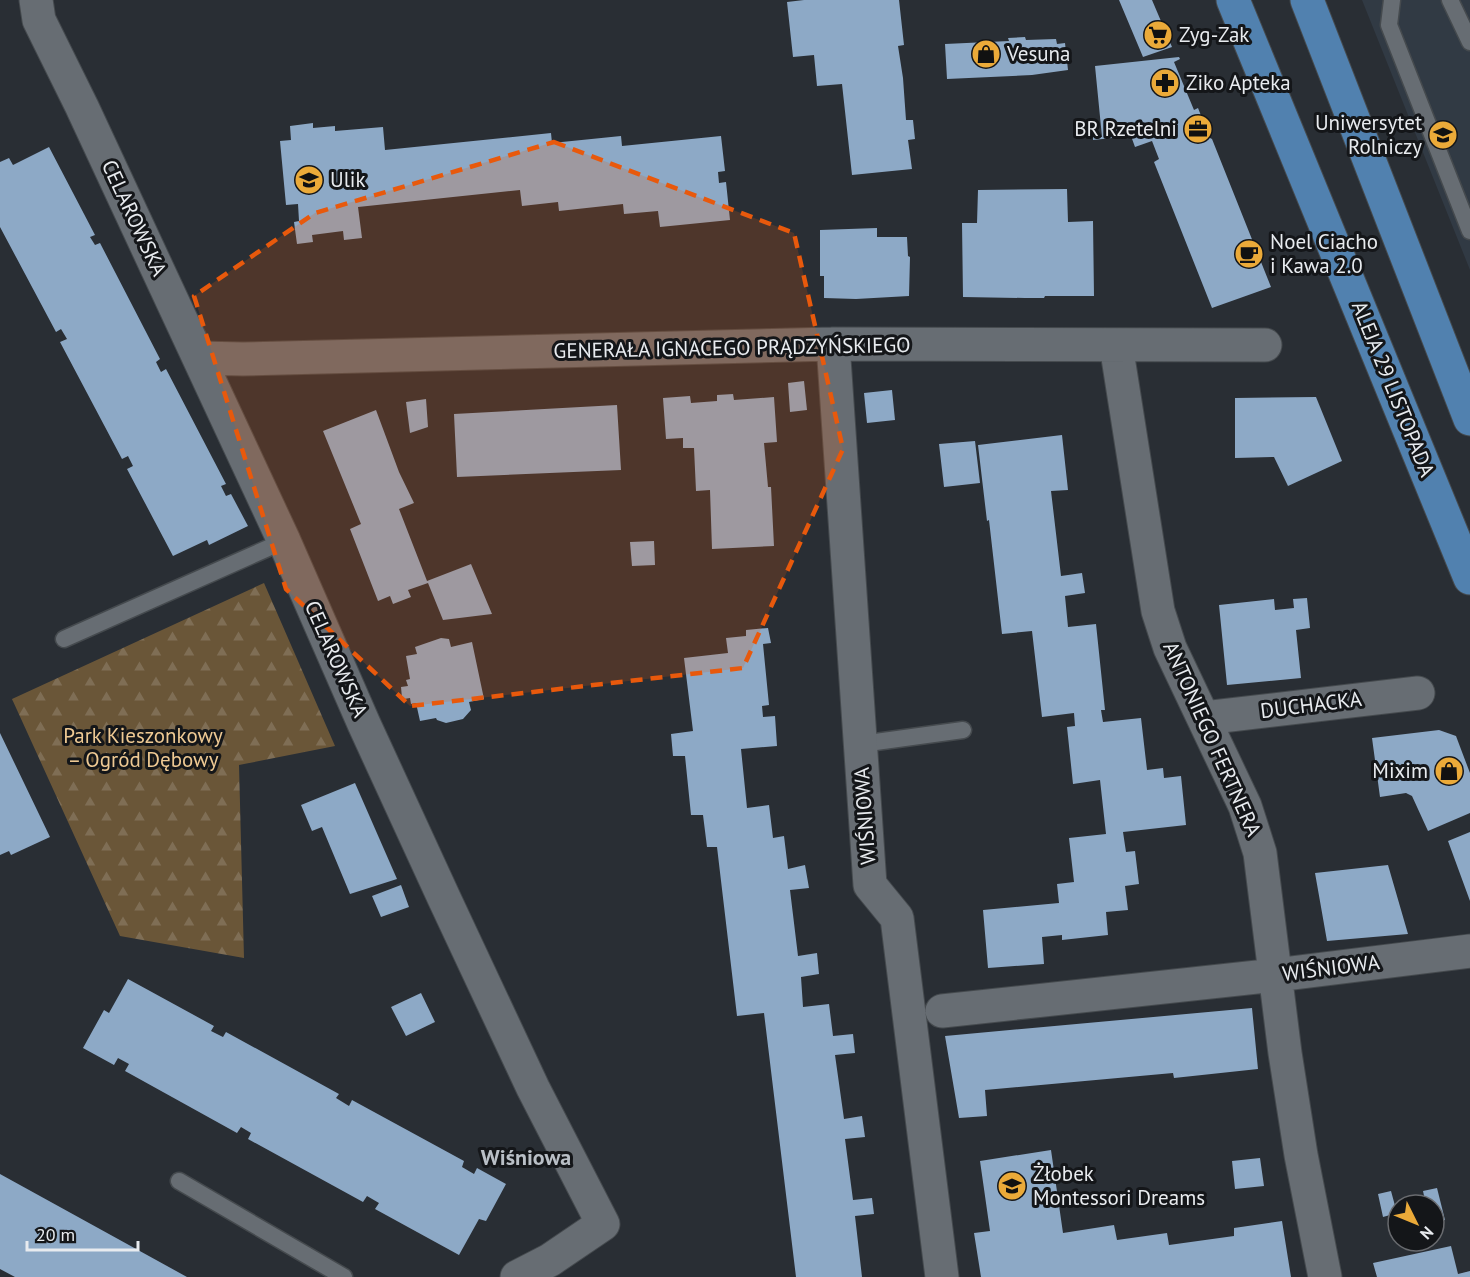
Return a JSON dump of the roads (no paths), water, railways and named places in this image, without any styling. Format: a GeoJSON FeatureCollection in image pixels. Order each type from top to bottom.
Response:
{"type":"FeatureCollection","features":[{"type":"Feature","properties":{"kind":"main road","name":"ALEJA 29 LISTOPADA"},"geometry":{"type":"LineString","coordinates":[[1233,0],[1470,578]]}},
{"type":"Feature","properties":{"kind":"main road"},"geometry":{"type":"LineString","coordinates":[[1307,0],[1470,419]]}},
{"type":"Feature","properties":{"kind":"street","name":"CELAROWSKA"},"geometry":{"type":"LineString","coordinates":[[36,0],[39,20],[284,541],[364,724],[532,1088],[603,1224],[550,1260],[517,1277]]}},
{"type":"Feature","properties":{"kind":"street","name":"GENERAŁA IGNACEGO PRĄDZYŃSKIEGO"},"geometry":{"type":"LineString","coordinates":[[199,358],[243,359],[833,344],[1266,345]]}},
{"type":"Feature","properties":{"kind":"street","name":"WIŚNIOWA"},"geometry":{"type":"LineString","coordinates":[[833,344],[870,885],[897,918],[942,1277]]}},
{"type":"Feature","properties":{"kind":"street","name":"ANTONIEGO FERTNERA"},"geometry":{"type":"LineString","coordinates":[[1116,345],[1158,611],[1170,648],[1245,806],[1260,853],[1285,1053],[1324,1277]]}},
{"type":"Feature","properties":{"kind":"street","name":"DUCHACKA"},"geometry":{"type":"LineString","coordinates":[[1204,718],[1418,693]]}},
{"type":"Feature","properties":{"kind":"street","name":"WIŚNIOWA"},"geometry":{"type":"LineString","coordinates":[[942,1011],[1275,975],[1470,951]]}},
{"type":"Feature","properties":{"kind":"lane"},"geometry":{"type":"LineString","coordinates":[[1392,0],[1389,25],[1470,231]]}},
{"type":"Feature","properties":{"kind":"lane"},"geometry":{"type":"LineString","coordinates":[[1450,0],[1470,42]]}},
{"type":"Feature","properties":{"kind":"lane"},"geometry":{"type":"LineString","coordinates":[[64,639],[284,541]]}},
{"type":"Feature","properties":{"kind":"lane"},"geometry":{"type":"LineString","coordinates":[[861,744],[963,730]]}},
{"type":"Feature","properties":{"kind":"lane"},"geometry":{"type":"LineString","coordinates":[[179,1181],[344,1277]]}},
{"type":"Feature","properties":{"kind":"place","name":"Zyg-Zak"},"geometry":{"type":"Point","coordinates":[1158,35]}},
{"type":"Feature","properties":{"kind":"place","name":"Vesuna"},"geometry":{"type":"Point","coordinates":[986,54]}},
{"type":"Feature","properties":{"kind":"place","name":"Ziko Apteka"},"geometry":{"type":"Point","coordinates":[1165,83]}},
{"type":"Feature","properties":{"kind":"place","name":"BR Rzetelni"},"geometry":{"type":"Point","coordinates":[1198,129]}},
{"type":"Feature","properties":{"kind":"place","name":"Uniwersytet Rolniczy"},"geometry":{"type":"Point","coordinates":[1443,135]}},
{"type":"Feature","properties":{"kind":"place","name":"Ulik"},"geometry":{"type":"Point","coordinates":[309,180]}},
{"type":"Feature","properties":{"kind":"place","name":"Noel Ciacho i Kawa 2.0"},"geometry":{"type":"Point","coordinates":[1249,254]}},
{"type":"Feature","properties":{"kind":"place","name":"Mixim"},"geometry":{"type":"Point","coordinates":[1449,771]}},
{"type":"Feature","properties":{"kind":"place","name":"Żłobek Montessori Dreams"},"geometry":{"type":"Point","coordinates":[1012,1186]}},
{"type":"Feature","properties":{"kind":"district","name":"Wiśniowa"},"geometry":{"type":"Point","coordinates":[526,1157]}},
{"type":"Feature","properties":{"kind":"park label","name":"Park Kieszonkowy – Ogród Dębowy"},"geometry":{"type":"Point","coordinates":[143,748]}}]}
